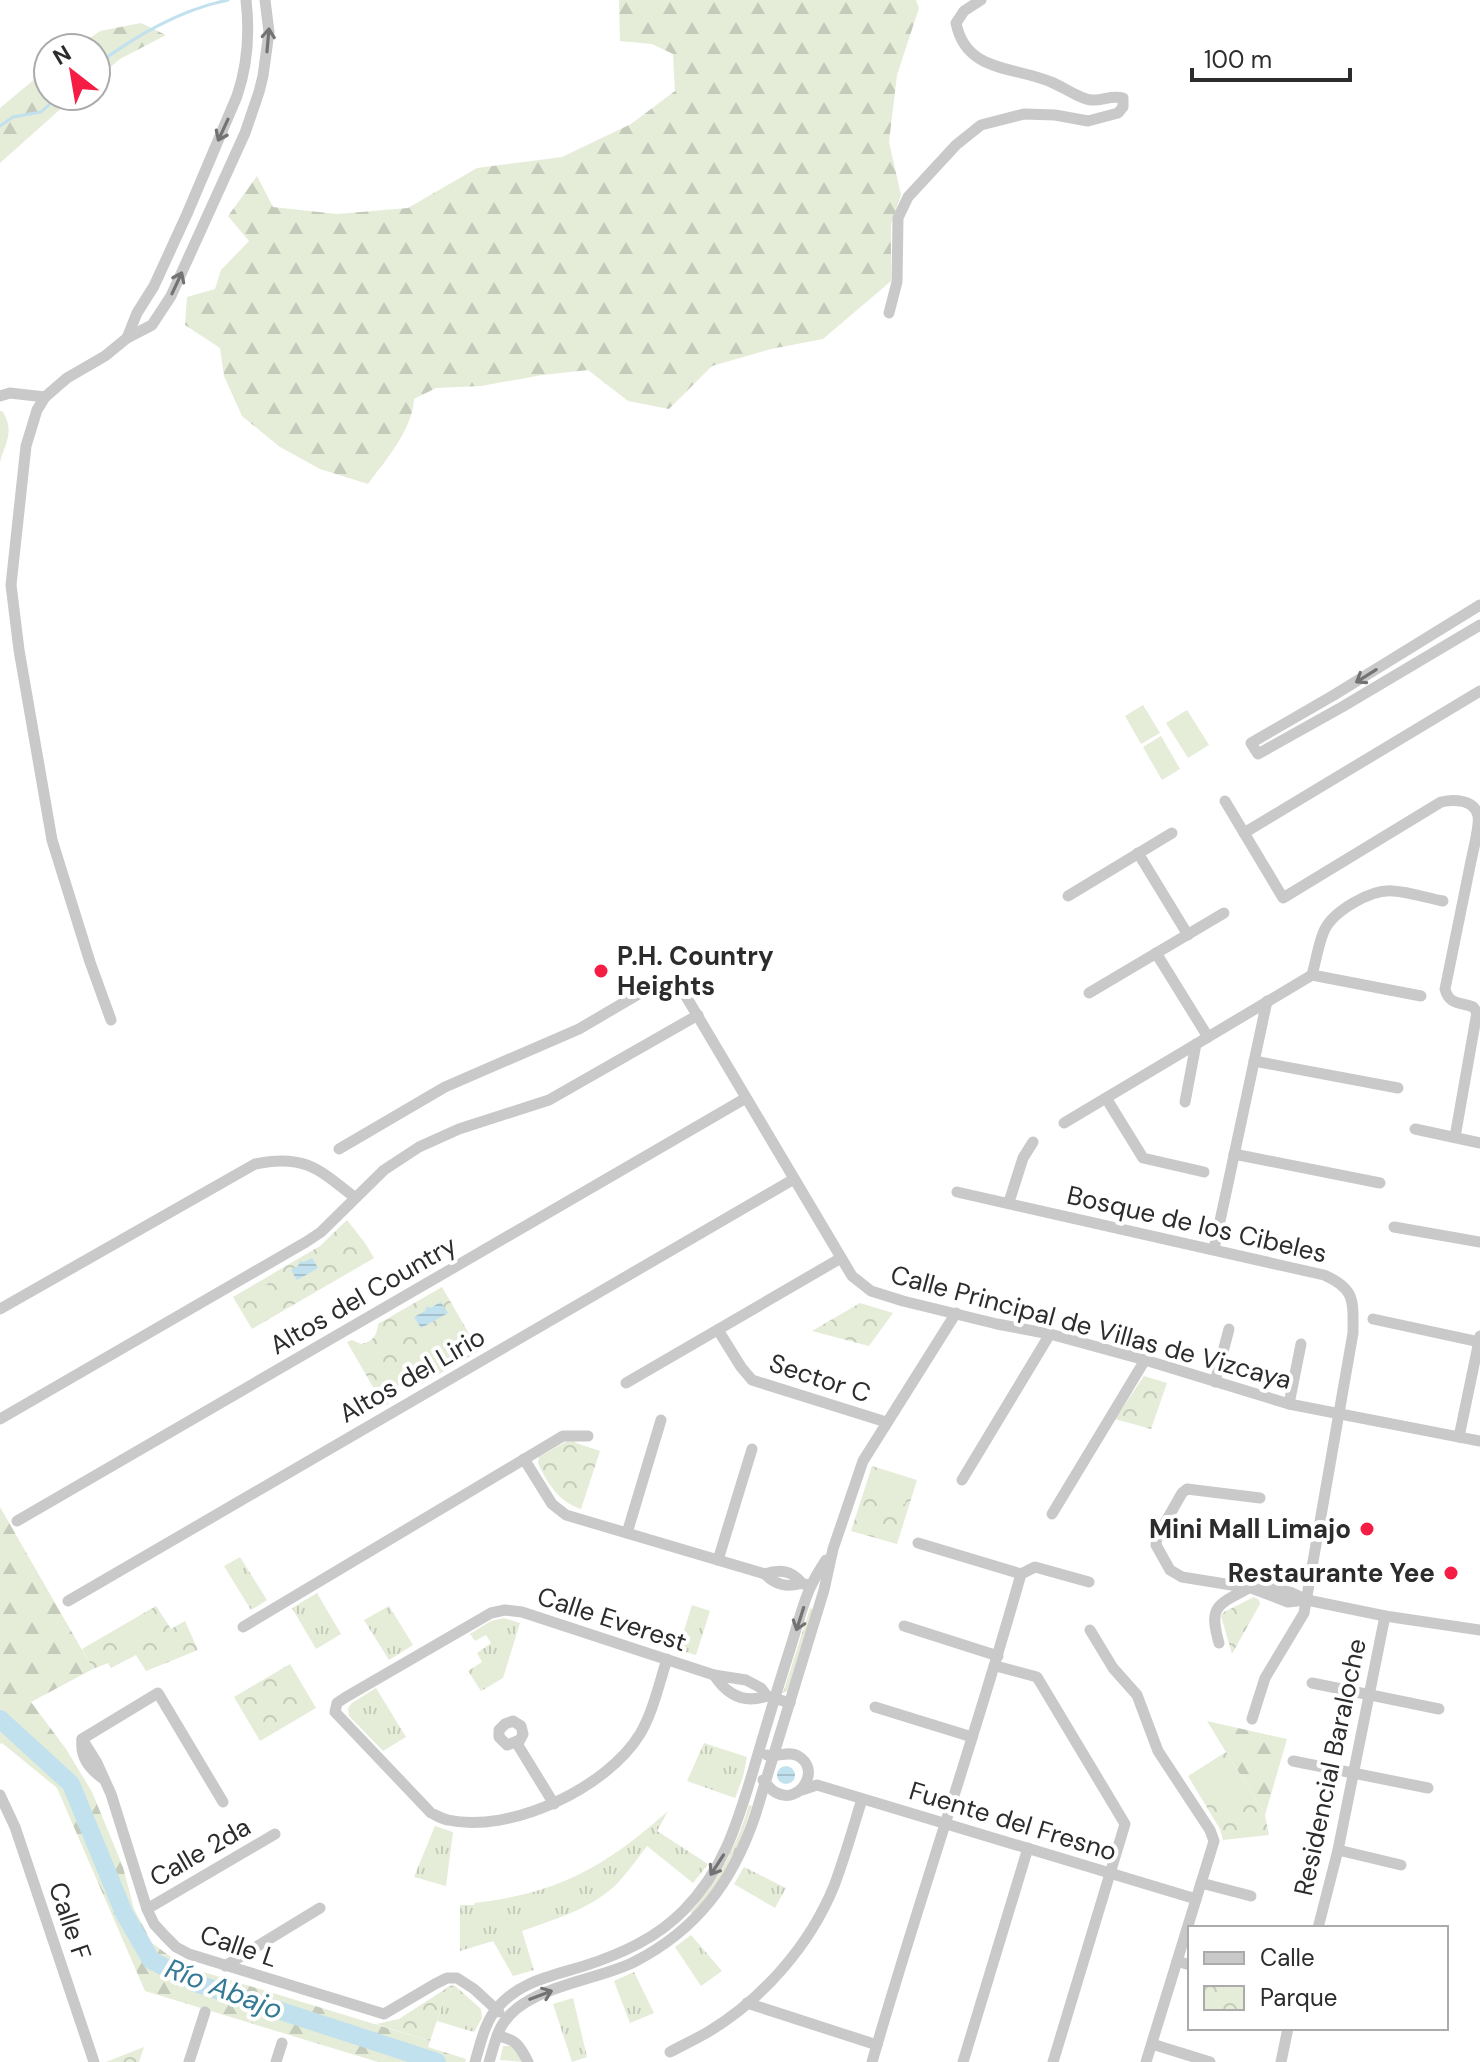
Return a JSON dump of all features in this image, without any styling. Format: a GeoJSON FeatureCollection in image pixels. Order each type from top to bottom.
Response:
{"type":"FeatureCollection","features":[{"type":"Feature","properties":{"kind":"street"},"geometry":{"type":"LineString","coordinates":[[127,338],[181,229],[243,79],[248,45],[246,0]]}},
{"type":"Feature","properties":{"kind":"street"},"geometry":{"type":"LineString","coordinates":[[111,1020],[52,840],[19,650],[11,585],[26,446],[37,410],[45,397],[67,378],[152,325],[171,296],[245,133],[263,76],[269,32],[265,0]]}},
{"type":"Feature","properties":{"kind":"street"},"geometry":{"type":"LineString","coordinates":[[889,313],[897,282],[898,218],[908,197],[956,145],[981,125],[1024,114],[1088,121],[1118,113],[1123,107],[1123,98],[1113,96],[1091,100],[1048,80],[982,62],[959,39],[956,23],[964,11],[981,0]]}},
{"type":"Feature","properties":{"kind":"street"},"geometry":{"type":"LineString","coordinates":[[0,396],[10,393],[45,397]]}},
{"type":"Feature","properties":{"kind":"street"},"geometry":{"type":"LineString","coordinates":[[1480,605],[1251,743],[1258,754],[1480,625]]}},
{"type":"Feature","properties":{"kind":"street"},"geometry":{"type":"LineString","coordinates":[[1408,649],[1417,662]]}},
{"type":"Feature","properties":{"kind":"street"},"geometry":{"type":"LineString","coordinates":[[1244,833],[1480,691]]}},
{"type":"Feature","properties":{"kind":"street"},"geometry":{"type":"LineString","coordinates":[[1334,695],[1342,707]]}},
{"type":"Feature","properties":{"kind":"street"},"geometry":{"type":"LineString","coordinates":[[1225,801],[1283,898],[1441,802],[1454,799],[1474,808],[1478,816],[1476,851],[1445,989],[1452,1002],[1473,1007],[1477,1012],[1455,1137]]}},
{"type":"Feature","properties":{"kind":"street"},"geometry":{"type":"LineString","coordinates":[[1068,896],[1172,833]]}},
{"type":"Feature","properties":{"kind":"street"},"geometry":{"type":"LineString","coordinates":[[1138,853],[1188,935]]}},
{"type":"Feature","properties":{"kind":"street"},"geometry":{"type":"LineString","coordinates":[[1312,975],[1329,923],[1364,897],[1390,890],[1443,901]]}},
{"type":"Feature","properties":{"kind":"street"},"geometry":{"type":"LineString","coordinates":[[1089,993],[1224,913]]}},
{"type":"Feature","properties":{"kind":"street"},"geometry":{"type":"LineString","coordinates":[[1156,953],[1208,1037]]}},
{"type":"Feature","properties":{"kind":"street"},"geometry":{"type":"LineString","coordinates":[[1064,1123],[1312,975],[1421,996]]}},
{"type":"Feature","properties":{"kind":"street","name":"Calle Principal de Villas de Vizcaya"},"geometry":{"type":"LineString","coordinates":[[339,1149],[445,1087],[579,1029],[654,985],[670,984],[684,993],[698,1015],[852,1276],[871,1291],[997,1324],[1050,1334],[1289,1404],[1480,1441]]}},
{"type":"Feature","properties":{"kind":"street"},"geometry":{"type":"LineString","coordinates":[[1214,1249],[1267,1001]]}},
{"type":"Feature","properties":{"kind":"street"},"geometry":{"type":"LineString","coordinates":[[0,1419],[306,1242],[328,1225],[384,1170],[419,1147],[459,1129],[549,1100],[698,1015]]}},
{"type":"Feature","properties":{"kind":"street"},"geometry":{"type":"LineString","coordinates":[[1238,1019],[1263,1020]]}},
{"type":"Feature","properties":{"kind":"street"},"geometry":{"type":"LineString","coordinates":[[1185,1102],[1196,1044]]}},
{"type":"Feature","properties":{"kind":"street"},"geometry":{"type":"LineString","coordinates":[[1254,1061],[1398,1088]]}},
{"type":"Feature","properties":{"kind":"street","name":"Altos del Country"},"geometry":{"type":"LineString","coordinates":[[17,1521],[746,1098]]}},
{"type":"Feature","properties":{"kind":"street"},"geometry":{"type":"LineString","coordinates":[[1106,1098],[1143,1158],[1204,1172]]}},
{"type":"Feature","properties":{"kind":"street"},"geometry":{"type":"LineString","coordinates":[[1415,1129],[1480,1143]]}},
{"type":"Feature","properties":{"kind":"street"},"geometry":{"type":"LineString","coordinates":[[1009,1202],[1023,1158],[1033,1142]]}},
{"type":"Feature","properties":{"kind":"street"},"geometry":{"type":"LineString","coordinates":[[1234,1154],[1380,1183]]}},
{"type":"Feature","properties":{"kind":"street"},"geometry":{"type":"LineString","coordinates":[[0,1309],[255,1164],[278,1159],[307,1164],[327,1175],[354,1197]]}},
{"type":"Feature","properties":{"kind":"street","name":"Altos del Lirio"},"geometry":{"type":"LineString","coordinates":[[68,1601],[794,1179]]}},
{"type":"Feature","properties":{"kind":"street","name":"Bosque de los Cibeles"},"geometry":{"type":"LineString","coordinates":[[957,1192],[1214,1249],[1324,1275],[1341,1282],[1351,1295],[1353,1333],[1339,1412]]}},
{"type":"Feature","properties":{"kind":"street"},"geometry":{"type":"LineString","coordinates":[[1394,1227],[1480,1242]]}},
{"type":"Feature","properties":{"kind":"street"},"geometry":{"type":"LineString","coordinates":[[626,1383],[841,1258]]}},
{"type":"Feature","properties":{"kind":"street"},"geometry":{"type":"LineString","coordinates":[[491,2056],[506,2019],[529,1998],[612,1972],[654,1951],[680,1933],[702,1912],[729,1875],[755,1816],[824,1590],[833,1549],[863,1461],[956,1313]]}},
{"type":"Feature","properties":{"kind":"street"},"geometry":{"type":"LineString","coordinates":[[1373,1319],[1479,1339],[1459,1437]]}},
{"type":"Feature","properties":{"kind":"street"},"geometry":{"type":"LineString","coordinates":[[1215,1382],[1229,1329]]}},
{"type":"Feature","properties":{"kind":"street","name":"Sector C"},"geometry":{"type":"LineString","coordinates":[[718,1330],[752,1380],[886,1422]]}},
{"type":"Feature","properties":{"kind":"street"},"geometry":{"type":"LineString","coordinates":[[962,1480],[1050,1334]]}},
{"type":"Feature","properties":{"kind":"street"},"geometry":{"type":"LineString","coordinates":[[1289,1404],[1301,1344]]}},
{"type":"Feature","properties":{"kind":"street"},"geometry":{"type":"LineString","coordinates":[[1052,1514],[1145,1360]]}},
{"type":"Feature","properties":{"kind":"street"},"geometry":{"type":"LineString","coordinates":[[1252,1719],[1265,1678],[1304,1613],[1339,1412]]}},
{"type":"Feature","properties":{"kind":"street"},"geometry":{"type":"LineString","coordinates":[[627,1533],[661,1420]]}},
{"type":"Feature","properties":{"kind":"street"},"geometry":{"type":"LineString","coordinates":[[243,1627],[563,1436],[588,1436]]}},
{"type":"Feature","properties":{"kind":"street"},"geometry":{"type":"LineString","coordinates":[[718,1560],[752,1449]]}},
{"type":"Feature","properties":{"kind":"street"},"geometry":{"type":"LineString","coordinates":[[524,1459],[552,1504],[566,1515],[765,1574],[781,1584],[806,1585],[824,1590]]}},
{"type":"Feature","properties":{"kind":"street"},"geometry":{"type":"LineString","coordinates":[[1260,1498],[1187,1489],[1157,1537],[1156,1545],[1170,1570],[1182,1577],[1250,1588],[1288,1602],[1307,1600],[1385,1616],[1480,1630]]}},
{"type":"Feature","properties":{"kind":"street"},"geometry":{"type":"LineString","coordinates":[[918,1543],[1021,1574],[1035,1567],[1089,1582]]}},
{"type":"Feature","properties":{"kind":"street"},"geometry":{"type":"LineString","coordinates":[[475,2062],[485,2027],[496,2009],[512,1993],[648,1939],[685,1909],[705,1884],[727,1849],[759,1752],[771,1697],[806,1585],[833,1549]]}},
{"type":"Feature","properties":{"kind":"street"},"geometry":{"type":"LineString","coordinates":[[872,2062],[997,1661],[1021,1574]]}},
{"type":"Feature","properties":{"kind":"street"},"geometry":{"type":"LineString","coordinates":[[1219,1643],[1214,1613],[1220,1604],[1250,1588]]}},
{"type":"Feature","properties":{"kind":"street","name":"Calle Everest"},"geometry":{"type":"LineString","coordinates":[[554,1804],[489,1821],[447,1820],[431,1813],[335,1712],[337,1703],[491,1613],[505,1610],[522,1612],[714,1675],[746,1680],[771,1697],[790,1703]]}},
{"type":"Feature","properties":{"kind":"street","name":"Residencial Baraloche"},"geometry":{"type":"LineString","coordinates":[[1319,1926],[1338,1850],[1385,1616]]}},
{"type":"Feature","properties":{"kind":"street"},"geometry":{"type":"LineString","coordinates":[[904,1626],[1037,1677],[1125,1824],[1053,2062]]}},
{"type":"Feature","properties":{"kind":"street"},"geometry":{"type":"LineString","coordinates":[[1090,1630],[1113,1668],[1137,1695],[1158,1751],[1210,1830],[1214,1841],[1146,2062]]}},
{"type":"Feature","properties":{"kind":"street"},"geometry":{"type":"LineString","coordinates":[[516,1742],[554,1804],[587,1786],[614,1765],[640,1735],[667,1659]]}},
{"type":"Feature","properties":{"kind":"street","name":"Calle Everest"},"geometry":{"type":"LineString","coordinates":[[714,1675],[722,1688],[738,1697],[756,1700],[771,1697]]}},
{"type":"Feature","properties":{"kind":"street"},"geometry":{"type":"LineString","coordinates":[[1312,1683],[1439,1709]]}},
{"type":"Feature","properties":{"kind":"street","name":"Calle L"},"geometry":{"type":"LineString","coordinates":[[223,1802],[158,1693],[82,1739],[106,1781],[147,1909],[154,1924],[176,1947],[225,1966],[384,2014],[447,1978],[457,1978],[496,2009]]}},
{"type":"Feature","properties":{"kind":"street"},"geometry":{"type":"LineString","coordinates":[[875,1707],[972,1737]]}},
{"type":"Feature","properties":{"kind":"street"},"geometry":{"type":"LineString","coordinates":[[751,1776],[765,1780],[777,1793],[786,1796],[817,1785],[805,1762],[797,1755],[785,1753],[773,1757],[759,1752]]}},
{"type":"Feature","properties":{"kind":"street"},"geometry":{"type":"LineString","coordinates":[[1293,1761],[1428,1788]]}},
{"type":"Feature","properties":{"kind":"street"},"geometry":{"type":"LineString","coordinates":[[802,1790],[809,1772]]}},
{"type":"Feature","properties":{"kind":"street","name":"Fuente del Fresno"},"geometry":{"type":"LineString","coordinates":[[817,1785],[1196,1899]]}},
{"type":"Feature","properties":{"kind":"street","name":"Calle F"},"geometry":{"type":"LineString","coordinates":[[0,1795],[15,1827],[94,2062]]}},
{"type":"Feature","properties":{"kind":"street"},"geometry":{"type":"LineString","coordinates":[[670,2052],[710,2031],[747,2003],[800,1947],[833,1889],[862,1799]]}},
{"type":"Feature","properties":{"kind":"street","name":"Calle 2da"},"geometry":{"type":"LineString","coordinates":[[147,1909],[275,1834]]}},
{"type":"Feature","properties":{"kind":"street"},"geometry":{"type":"LineString","coordinates":[[963,2062],[1028,1848]]}},
{"type":"Feature","properties":{"kind":"street"},"geometry":{"type":"LineString","coordinates":[[1338,1850],[1401,1865]]}},
{"type":"Feature","properties":{"kind":"street"},"geometry":{"type":"LineString","coordinates":[[1201,1883],[1251,1896]]}},
{"type":"Feature","properties":{"kind":"street"},"geometry":{"type":"LineString","coordinates":[[225,1966],[320,1908]]}},
{"type":"Feature","properties":{"kind":"street"},"geometry":{"type":"LineString","coordinates":[[671,1922],[680,1933]]}},
{"type":"Feature","properties":{"kind":"street"},"geometry":{"type":"LineString","coordinates":[[255,1948],[250,1962],[257,1976]]}},
{"type":"Feature","properties":{"kind":"street"},"geometry":{"type":"LineString","coordinates":[[1177,1961],[1188,1964]]}},
{"type":"Feature","properties":{"kind":"street"},"geometry":{"type":"LineString","coordinates":[[747,2003],[877,2045]]}},
{"type":"Feature","properties":{"kind":"street"},"geometry":{"type":"LineString","coordinates":[[496,2009],[506,2019]]}},
{"type":"Feature","properties":{"kind":"street"},"geometry":{"type":"LineString","coordinates":[[189,2062],[205,2012]]}},
{"type":"Feature","properties":{"kind":"street"},"geometry":{"type":"LineString","coordinates":[[1281,2062],[1288,2030]]}},
{"type":"Feature","properties":{"kind":"street"},"geometry":{"type":"LineString","coordinates":[[497,2036],[520,2046],[528,2062]]}},
{"type":"Feature","properties":{"kind":"street"},"geometry":{"type":"LineString","coordinates":[[276,2062],[282,2043]]}},
{"type":"Feature","properties":{"kind":"street"},"geometry":{"type":"LineString","coordinates":[[1152,2044],[1210,2062]]}},
{"type":"Feature","properties":{"kind":"green space"},"geometry":{"type":"Polygon","coordinates":[[[619,0],[916,0],[919,8],[897,75],[889,142],[901,195],[891,224],[891,281],[823,339],[771,349],[712,366],[669,409],[628,401],[588,370],[481,386],[436,388],[414,399],[403,433],[368,484],[320,469],[280,447],[242,416],[224,376],[220,348],[185,325],[187,297],[215,289],[221,270],[249,241],[228,216],[257,176],[273,207],[337,214],[408,208],[477,168],[562,157],[631,124],[675,91],[673,54],[652,44],[620,41],[619,0]]]}},
{"type":"Feature","properties":{"kind":"green space"},"geometry":{"type":"Polygon","coordinates":[[[141,23],[166,35],[112,66],[112,32],[100,31],[141,23]]]}},
{"type":"Feature","properties":{"kind":"green space"},"geometry":{"type":"Polygon","coordinates":[[[32,81],[32,112],[57,112],[0,163],[0,108],[32,81]]]}},
{"type":"Feature","properties":{"kind":"green space"},"geometry":{"type":"Polygon","coordinates":[[[0,411],[6,418],[9,430],[0,462],[0,411]]]}},
{"type":"Feature","properties":{"kind":"green space"},"geometry":{"type":"Polygon","coordinates":[[[1143,705],[1160,733],[1141,744],[1125,716],[1143,705]]]}},
{"type":"Feature","properties":{"kind":"green space"},"geometry":{"type":"Polygon","coordinates":[[[1187,710],[1209,745],[1188,758],[1166,723],[1187,710]]]}},
{"type":"Feature","properties":{"kind":"green space"},"geometry":{"type":"Polygon","coordinates":[[[1161,736],[1180,769],[1162,780],[1143,747],[1161,736]]]}},
{"type":"Feature","properties":{"kind":"green space"},"geometry":{"type":"Polygon","coordinates":[[[347,1220],[374,1258],[252,1329],[233,1297],[320,1246],[347,1220]]]}},
{"type":"Feature","properties":{"kind":"green space"},"geometry":{"type":"Polygon","coordinates":[[[267,1284],[275,1298],[260,1307],[251,1293],[267,1284]]]}},
{"type":"Feature","properties":{"kind":"green space"},"geometry":{"type":"Polygon","coordinates":[[[442,1287],[479,1351],[418,1386],[407,1383],[397,1386],[384,1406],[347,1342],[369,1342],[378,1324],[442,1287]]]}},
{"type":"Feature","properties":{"kind":"green space"},"geometry":{"type":"Polygon","coordinates":[[[860,1303],[893,1313],[869,1346],[812,1331],[860,1303]]]}},
{"type":"Feature","properties":{"kind":"green space"},"geometry":{"type":"Polygon","coordinates":[[[462,1326],[474,1346],[433,1370],[421,1350],[462,1326]]]}},
{"type":"Feature","properties":{"kind":"green space"},"geometry":{"type":"Polygon","coordinates":[[[1144,1376],[1167,1383],[1151,1429],[1115,1419],[1144,1376]]]}},
{"type":"Feature","properties":{"kind":"green space"},"geometry":{"type":"Polygon","coordinates":[[[569,1440],[600,1451],[581,1509],[566,1502],[555,1491],[538,1463],[539,1457],[569,1440]]]}},
{"type":"Feature","properties":{"kind":"green space"},"geometry":{"type":"Polygon","coordinates":[[[872,1466],[917,1480],[897,1544],[851,1531],[872,1466]]]}},
{"type":"Feature","properties":{"kind":"green space"},"geometry":{"type":"Polygon","coordinates":[[[875,1472],[911,1482],[905,1504],[868,1493],[875,1472]]]}},
{"type":"Feature","properties":{"kind":"green space"},"geometry":{"type":"Polygon","coordinates":[[[0,1507],[93,1669],[31,1702],[66,1749],[92,1792],[123,1867],[134,1909],[152,1943],[197,1970],[430,2041],[428,2047],[466,2059],[465,2062],[378,2062],[145,1991],[57,1788],[0,1744],[0,1507]]]}},
{"type":"Feature","properties":{"kind":"green space"},"geometry":{"type":"Polygon","coordinates":[[[240,1557],[267,1600],[251,1610],[224,1566],[240,1557]]]}},
{"type":"Feature","properties":{"kind":"green space"},"geometry":{"type":"Polygon","coordinates":[[[317,1593],[341,1634],[316,1649],[292,1608],[317,1593]]]}},
{"type":"Feature","properties":{"kind":"green space"},"geometry":{"type":"Polygon","coordinates":[[[1254,1597],[1260,1604],[1232,1654],[1221,1616],[1254,1597]]]}},
{"type":"Feature","properties":{"kind":"green space"},"geometry":{"type":"Polygon","coordinates":[[[692,1605],[710,1611],[696,1655],[678,1650],[692,1605]]]}},
{"type":"Feature","properties":{"kind":"green space"},"geometry":{"type":"Polygon","coordinates":[[[156,1606],[171,1629],[185,1621],[198,1650],[146,1671],[136,1655],[111,1668],[108,1663],[93,1669],[82,1649],[156,1606]]]}},
{"type":"Feature","properties":{"kind":"green space"},"geometry":{"type":"Polygon","coordinates":[[[389,1606],[413,1645],[389,1660],[364,1620],[389,1606]]]}},
{"type":"Feature","properties":{"kind":"green space"},"geometry":{"type":"Polygon","coordinates":[[[810,1608],[813,1610],[788,1691],[783,1693],[810,1608]]]}},
{"type":"Feature","properties":{"kind":"green space"},"geometry":{"type":"Polygon","coordinates":[[[151,1610],[158,1622],[125,1642],[118,1629],[151,1610]]]}},
{"type":"Feature","properties":{"kind":"green space"},"geometry":{"type":"Polygon","coordinates":[[[504,1618],[520,1623],[503,1678],[481,1691],[468,1671],[482,1662],[477,1653],[491,1643],[486,1635],[475,1641],[470,1634],[491,1621],[504,1618]]]}},
{"type":"Feature","properties":{"kind":"green space"},"geometry":{"type":"Polygon","coordinates":[[[290,1664],[316,1708],[260,1741],[234,1697],[290,1664]]]}},
{"type":"Feature","properties":{"kind":"green space"},"geometry":{"type":"Polygon","coordinates":[[[376,1688],[406,1737],[383,1751],[349,1716],[348,1708],[376,1688]]]}},
{"type":"Feature","properties":{"kind":"green space"},"geometry":{"type":"Polygon","coordinates":[[[1207,1721],[1287,1739],[1265,1815],[1207,1721]]]}},
{"type":"Feature","properties":{"kind":"green space"},"geometry":{"type":"Polygon","coordinates":[[[704,1743],[747,1757],[735,1798],[687,1781],[704,1743]]]}},
{"type":"Feature","properties":{"kind":"green space"},"geometry":{"type":"Polygon","coordinates":[[[1226,1752],[1265,1815],[1269,1835],[1223,1840],[1220,1829],[1188,1776],[1226,1752]]]}},
{"type":"Feature","properties":{"kind":"green space"},"geometry":{"type":"Polygon","coordinates":[[[1224,1759],[1250,1800],[1224,1815],[1199,1774],[1224,1759]]]}},
{"type":"Feature","properties":{"kind":"green space"},"geometry":{"type":"Polygon","coordinates":[[[749,1805],[752,1806],[737,1849],[714,1889],[692,1914],[690,1912],[726,1862],[749,1805]]]}},
{"type":"Feature","properties":{"kind":"green space"},"geometry":{"type":"Polygon","coordinates":[[[668,1811],[657,1831],[708,1864],[693,1883],[647,1846],[623,1877],[602,1896],[577,1910],[522,1931],[534,1970],[513,1976],[493,1941],[460,1951],[460,1905],[474,1905],[532,1892],[579,1874],[623,1848],[668,1811]]]}},
{"type":"Feature","properties":{"kind":"green space"},"geometry":{"type":"Polygon","coordinates":[[[435,1826],[453,1832],[446,1886],[414,1877],[435,1826]]]}},
{"type":"Feature","properties":{"kind":"green space"},"geometry":{"type":"Polygon","coordinates":[[[744,1867],[786,1888],[775,1908],[734,1884],[744,1867]]]}},
{"type":"Feature","properties":{"kind":"green space"},"geometry":{"type":"Polygon","coordinates":[[[691,1935],[722,1971],[701,1986],[675,1947],[691,1935]]]}},
{"type":"Feature","properties":{"kind":"green space"},"geometry":{"type":"Polygon","coordinates":[[[634,1972],[654,2013],[630,2023],[614,1981],[634,1972]]]}},
{"type":"Feature","properties":{"kind":"green space"},"geometry":{"type":"Polygon","coordinates":[[[454,1985],[481,2009],[482,2018],[474,2032],[437,2021],[454,1985]]]}},
{"type":"Feature","properties":{"kind":"green space"},"geometry":{"type":"Polygon","coordinates":[[[454,1985],[443,2003],[430,2041],[376,2024],[399,2019],[454,1985]]]}},
{"type":"Feature","properties":{"kind":"green space"},"geometry":{"type":"Polygon","coordinates":[[[573,1998],[587,2057],[572,2062],[553,2004],[573,1998]]]}},
{"type":"Feature","properties":{"kind":"green space"},"geometry":{"type":"Polygon","coordinates":[[[503,2046],[518,2049],[524,2062],[500,2060],[503,2046]]]}},
{"type":"Feature","properties":{"kind":"green space"},"geometry":{"type":"Polygon","coordinates":[[[144,2047],[139,2062],[106,2062],[144,2047]]]}},
{"type":"Feature","properties":{"kind":"water"},"geometry":{"type":"Polygon","coordinates":[[[312,1258],[318,1268],[297,1280],[291,1270],[300,1261],[312,1258]]]}},
{"type":"Feature","properties":{"kind":"water"},"geometry":{"type":"Polygon","coordinates":[[[441,1302],[448,1313],[421,1328],[414,1317],[425,1311],[427,1306],[430,1308],[441,1302]]]}},
{"type":"Feature","properties":{"kind":"water"},"geometry":{"type":"Polygon","coordinates":[[[786,1766],[795,1775],[786,1784],[777,1775],[786,1766]]]}},
{"type":"Feature","properties":{"kind":"waterway","name":"Río Abajo"},"geometry":{"type":"LineString","coordinates":[[112,54],[159,25],[192,10],[228,0]]}},
{"type":"Feature","properties":{"kind":"waterway","name":"Río Abajo"},"geometry":{"type":"LineString","coordinates":[[0,126],[13,117],[41,112]]}},
{"type":"Feature","properties":{"kind":"waterway","name":"Río Abajo"},"geometry":{"type":"LineString","coordinates":[[0,1719],[71,1784],[124,1913],[151,1960],[195,1983],[437,2062]]}},
{"type":"Feature","properties":{"kind":"place","name":"P.H. Country Heights"},"geometry":{"type":"Point","coordinates":[601,971]}},
{"type":"Feature","properties":{"kind":"place","name":"Mini Mall Limajo"},"geometry":{"type":"Point","coordinates":[1367,1529]}},
{"type":"Feature","properties":{"kind":"place","name":"Restaurante Yee"},"geometry":{"type":"Point","coordinates":[1451,1573]}}]}
